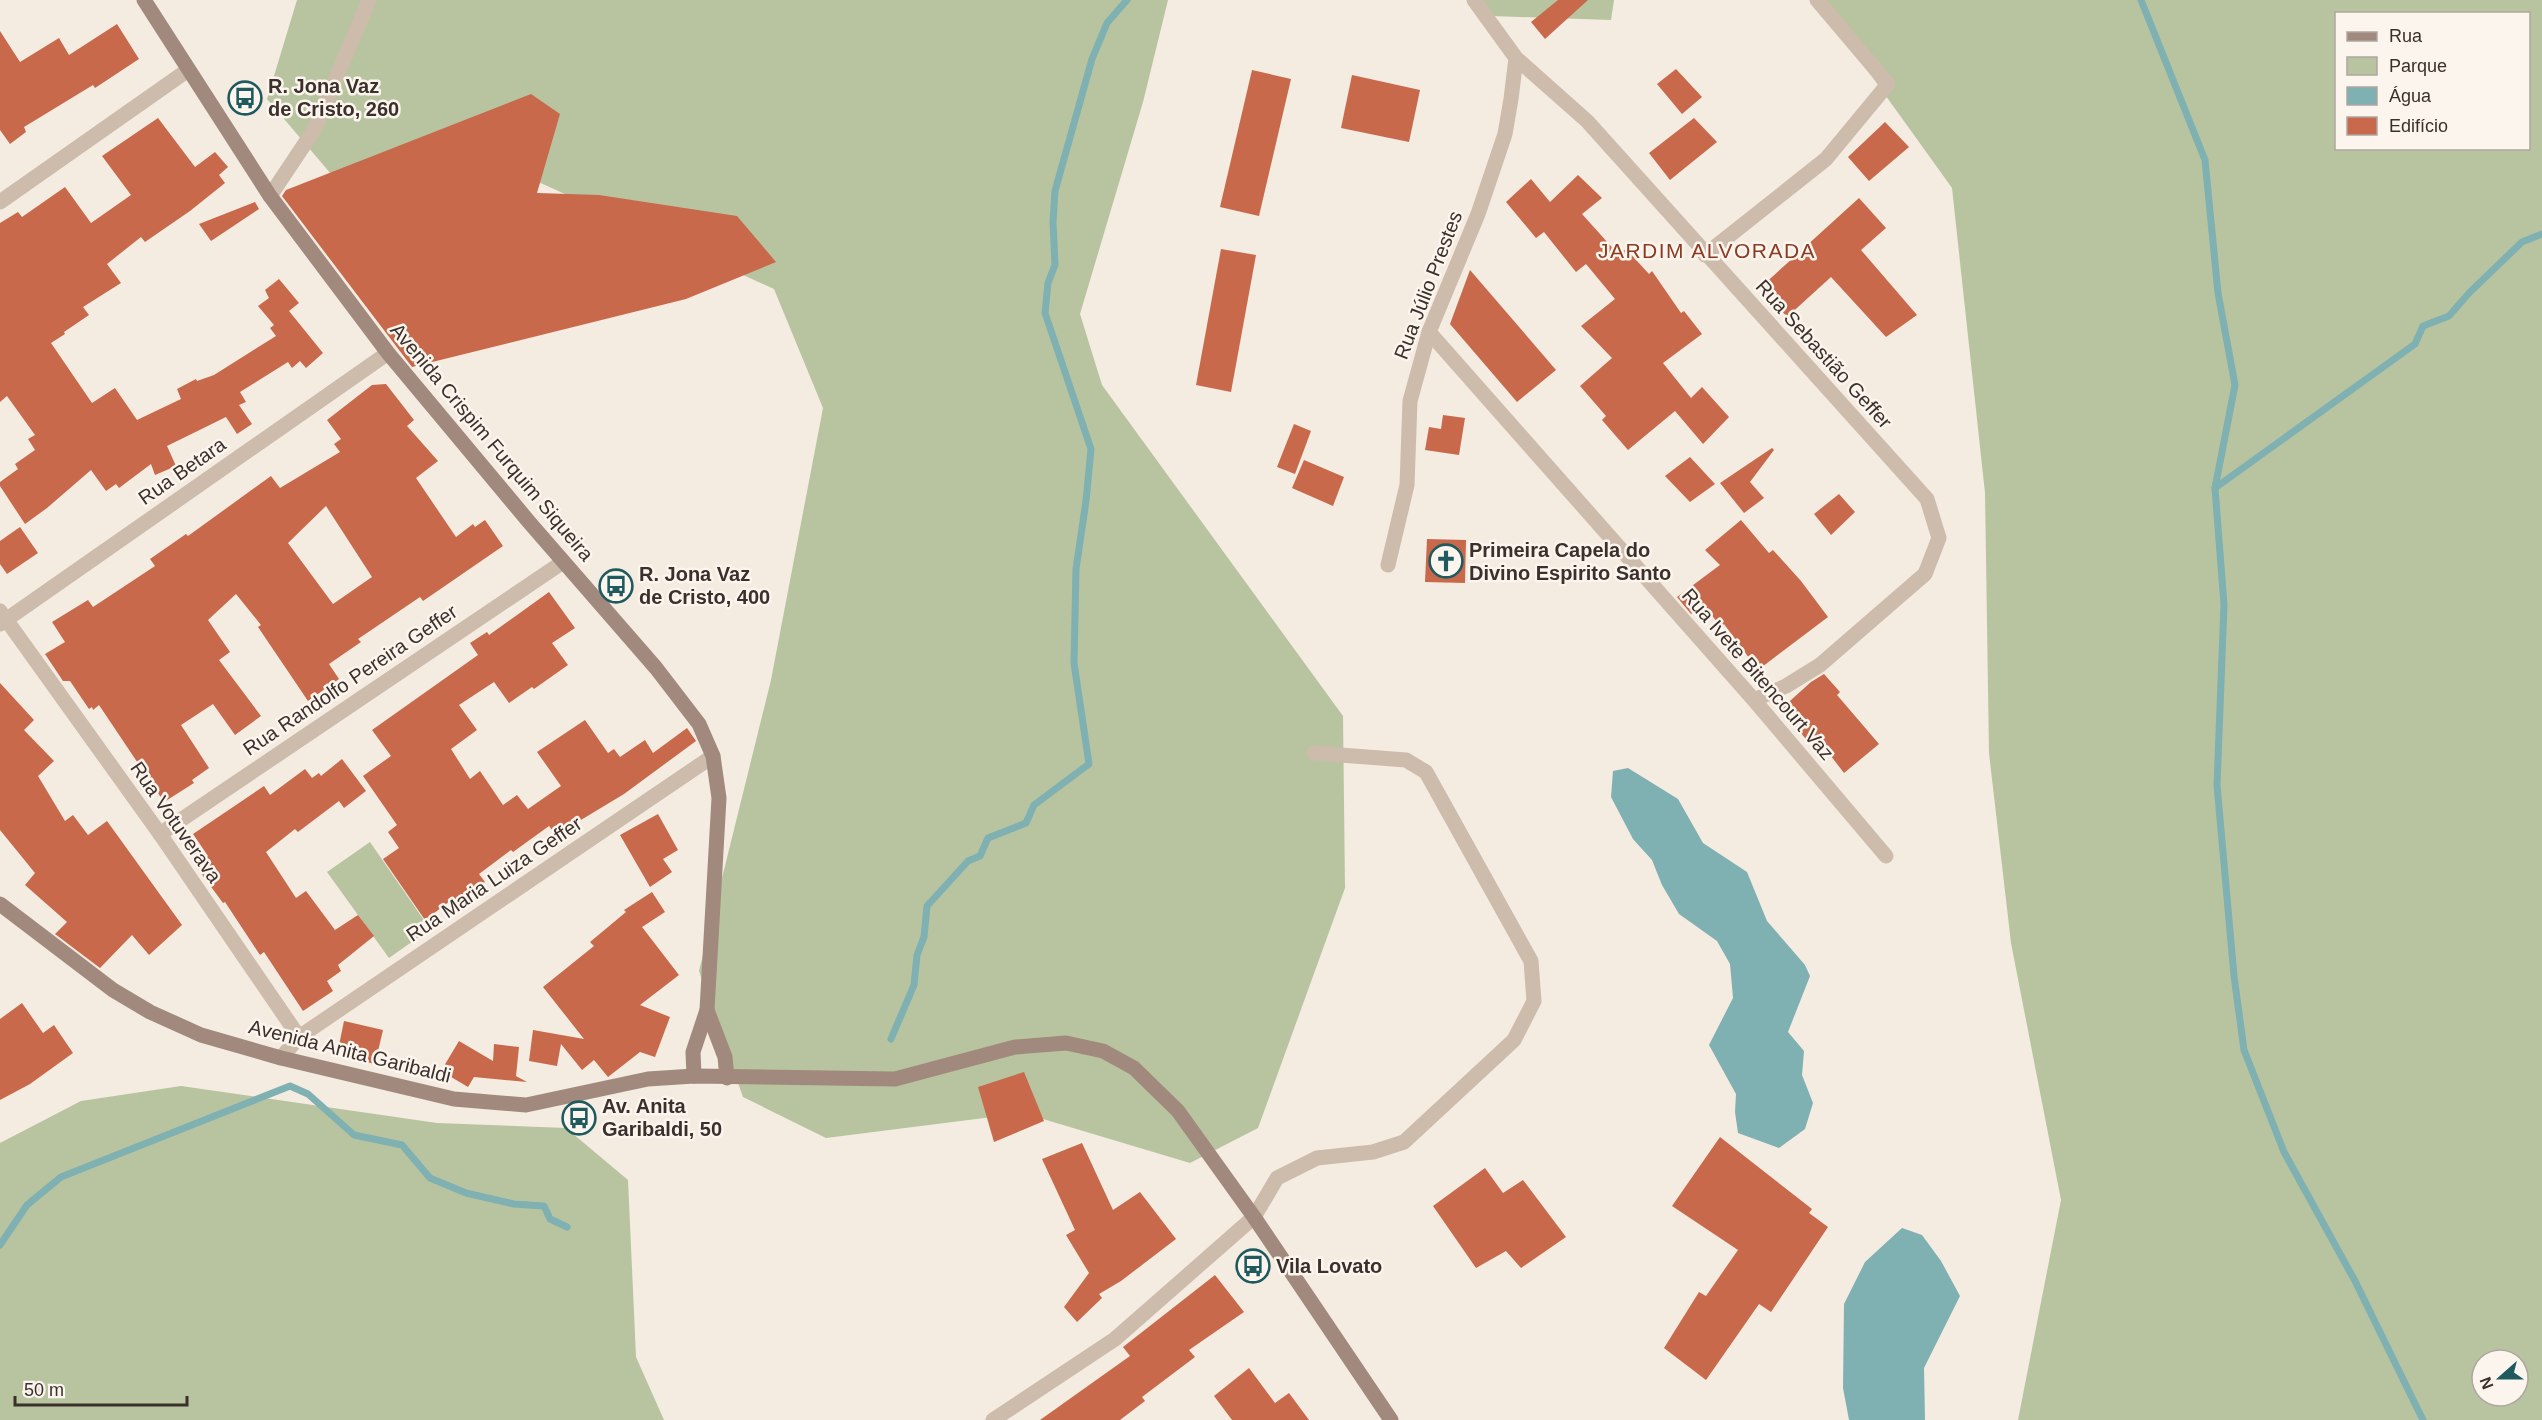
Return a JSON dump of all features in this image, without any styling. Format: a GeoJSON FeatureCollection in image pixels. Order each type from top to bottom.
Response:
{"type":"FeatureCollection","features":[{"type":"Feature","properties":{"kind":"main road","name":"Avenida Crispim Furquim Siqueira"},"geometry":{"type":"LineString","coordinates":[[144,0],[270,196],[388,353],[699,724],[713,756],[719,798],[707,1010],[693,1052],[694,1076]]}},
{"type":"Feature","properties":{"kind":"main road","name":"Avenida Anita Garibaldi"},"geometry":{"type":"LineString","coordinates":[[0,904],[113,990],[150,1012],[201,1035],[281,1058],[454,1099],[526,1105],[648,1079],[694,1076],[895,1079],[1015,1047],[1066,1043],[1104,1051],[1134,1068],[1178,1111],[1254,1218],[1391,1420]]}},
{"type":"Feature","properties":{"kind":"main road"},"geometry":{"type":"LineString","coordinates":[[707,1010],[725,1057],[728,1078]]}},
{"type":"Feature","properties":{"kind":"street"},"geometry":{"type":"LineString","coordinates":[[270,196],[314,130],[369,0]]}},
{"type":"Feature","properties":{"kind":"street","name":"Rua Sebastião Geffer"},"geometry":{"type":"LineString","coordinates":[[1474,0],[1516,58],[1587,121],[1927,498],[1939,538],[1925,574],[1820,665],[1786,686],[1754,700]]}},
{"type":"Feature","properties":{"kind":"street"},"geometry":{"type":"LineString","coordinates":[[1706,255],[1826,159],[1888,84],[1817,0]]}},
{"type":"Feature","properties":{"kind":"street","name":"Rua Júlio Prestes"},"geometry":{"type":"LineString","coordinates":[[1388,565],[1407,485],[1410,401],[1429,332],[1478,214],[1504,134],[1516,58]]}},
{"type":"Feature","properties":{"kind":"street"},"geometry":{"type":"LineString","coordinates":[[0,202],[188,69]]}},
{"type":"Feature","properties":{"kind":"street","name":"Rua Ivete Bitencourt Vaz"},"geometry":{"type":"LineString","coordinates":[[1429,332],[1754,700],[1886,856]]}},
{"type":"Feature","properties":{"kind":"street","name":"Rua Betara"},"geometry":{"type":"LineString","coordinates":[[2,618],[388,353]]}},
{"type":"Feature","properties":{"kind":"street","name":"Rua Randolfo Pereira Geffer"},"geometry":{"type":"LineString","coordinates":[[160,834],[563,562]]}},
{"type":"Feature","properties":{"kind":"street","name":"Rua Votuverava"},"geometry":{"type":"LineString","coordinates":[[2,618],[160,834],[299,1037]]}},
{"type":"Feature","properties":{"kind":"street"},"geometry":{"type":"LineString","coordinates":[[993,1420],[1115,1340],[1254,1218],[1277,1178],[1317,1158],[1373,1152],[1404,1142],[1514,1040],[1534,1001],[1531,961],[1426,772],[1406,760],[1314,753]]}},
{"type":"Feature","properties":{"kind":"street","name":"Rua Maria Luiza Geffer"},"geometry":{"type":"LineString","coordinates":[[299,1037],[713,756]]}},
{"type":"Feature","properties":{"kind":"street"},"geometry":{"type":"LineString","coordinates":[[281,1058],[299,1037]]}},
{"type":"Feature","properties":{"kind":"green space"},"geometry":{"type":"Polygon","coordinates":[[[297,0],[1168,0],[1143,102],[1080,314],[1102,385],[1343,716],[1345,888],[1258,1128],[1190,1163],[1023,1113],[826,1138],[743,1097],[699,971],[771,680],[823,408],[774,289],[512,170],[349,195],[267,99],[297,0]]]}},
{"type":"Feature","properties":{"kind":"green space"},"geometry":{"type":"Polygon","coordinates":[[[1482,0],[1614,0],[1611,20],[1491,16],[1482,0]]]}},
{"type":"Feature","properties":{"kind":"green space"},"geometry":{"type":"Polygon","coordinates":[[[1817,0],[2542,0],[2542,1420],[2018,1420],[2061,1200],[2011,943],[1989,753],[1985,493],[1952,188],[1817,0]]]}},
{"type":"Feature","properties":{"kind":"green space"},"geometry":{"type":"Polygon","coordinates":[[[370,842],[430,929],[389,958],[327,872],[370,842]]]}},
{"type":"Feature","properties":{"kind":"green space"},"geometry":{"type":"Polygon","coordinates":[[[181,1086],[437,1123],[566,1128],[628,1180],[636,1357],[664,1420],[0,1420],[0,1143],[81,1101],[181,1086]]]}},
{"type":"Feature","properties":{"kind":"water"},"geometry":{"type":"Polygon","coordinates":[[[1628,768],[1678,799],[1703,843],[1747,872],[1767,921],[1805,965],[1810,976],[1788,1032],[1804,1051],[1802,1075],[1813,1103],[1805,1129],[1779,1148],[1738,1133],[1735,1112],[1736,1094],[1709,1045],[1733,998],[1730,964],[1717,941],[1679,914],[1662,885],[1652,860],[1633,839],[1611,797],[1613,771],[1628,768]]]}},
{"type":"Feature","properties":{"kind":"water"},"geometry":{"type":"Polygon","coordinates":[[[1902,1228],[1922,1235],[1941,1261],[1960,1296],[1924,1368],[1925,1420],[1849,1420],[1843,1388],[1844,1304],[1865,1262],[1902,1228]]]}},
{"type":"Feature","properties":{"kind":"building"},"geometry":{"type":"Polygon","coordinates":[[[1558,0],[1588,0],[1545,39],[1531,22],[1558,0]]]}},
{"type":"Feature","properties":{"kind":"building"},"geometry":{"type":"Polygon","coordinates":[[[117,24],[139,59],[95,88],[93,85],[24,127],[26,132],[10,144],[0,130],[0,31],[20,62],[59,38],[69,55],[117,24]]]}},
{"type":"Feature","properties":{"kind":"building"},"geometry":{"type":"Polygon","coordinates":[[[1676,69],[1702,97],[1682,114],[1657,84],[1676,69]]]}},
{"type":"Feature","properties":{"kind":"building"},"geometry":{"type":"Polygon","coordinates":[[[1252,70],[1291,79],[1259,216],[1220,207],[1252,70]]]}},
{"type":"Feature","properties":{"kind":"building"},"geometry":{"type":"Polygon","coordinates":[[[1352,75],[1420,90],[1409,142],[1341,128],[1352,75]]]}},
{"type":"Feature","properties":{"kind":"building"},"geometry":{"type":"Polygon","coordinates":[[[531,94],[560,114],[537,193],[599,195],[737,216],[776,262],[686,299],[412,367],[282,196],[286,190],[531,94]]]}},
{"type":"Feature","properties":{"kind":"building"},"geometry":{"type":"Polygon","coordinates":[[[158,118],[195,167],[215,152],[228,167],[219,175],[225,183],[145,242],[141,237],[107,264],[121,283],[83,307],[89,315],[51,343],[92,403],[115,388],[137,420],[181,399],[177,389],[196,379],[197,381],[214,375],[276,336],[270,328],[274,325],[258,306],[269,298],[265,290],[279,279],[299,303],[289,311],[323,353],[306,368],[300,361],[292,368],[288,362],[240,392],[246,402],[239,405],[252,424],[237,434],[226,417],[167,446],[176,466],[155,475],[151,464],[119,488],[116,484],[106,491],[91,470],[25,524],[0,486],[0,482],[18,469],[15,464],[35,450],[28,439],[35,435],[7,396],[0,402],[0,223],[18,212],[22,217],[65,187],[91,223],[131,195],[102,156],[158,118]]]}},
{"type":"Feature","properties":{"kind":"building"},"geometry":{"type":"Polygon","coordinates":[[[1694,118],[1717,142],[1670,180],[1649,153],[1694,118]]]}},
{"type":"Feature","properties":{"kind":"building"},"geometry":{"type":"Polygon","coordinates":[[[1885,122],[1909,147],[1869,181],[1848,157],[1885,122]]]}},
{"type":"Feature","properties":{"kind":"building"},"geometry":{"type":"Polygon","coordinates":[[[1578,175],[1602,198],[1582,214],[1618,254],[1626,249],[1649,274],[1652,271],[1681,313],[1684,311],[1702,334],[1663,363],[1691,398],[1702,387],[1729,417],[1703,444],[1675,411],[1628,450],[1602,420],[1606,416],[1580,386],[1612,358],[1581,326],[1615,299],[1586,264],[1576,272],[1544,232],[1536,238],[1506,202],[1531,179],[1550,202],[1578,175]]]}},
{"type":"Feature","properties":{"kind":"building"},"geometry":{"type":"Polygon","coordinates":[[[1859,198],[1886,228],[1861,250],[1917,315],[1886,337],[1831,277],[1787,317],[1761,287],[1859,198]]]}},
{"type":"Feature","properties":{"kind":"building"},"geometry":{"type":"Polygon","coordinates":[[[255,202],[259,209],[211,241],[199,224],[255,202]]]}},
{"type":"Feature","properties":{"kind":"building"},"geometry":{"type":"Polygon","coordinates":[[[1221,249],[1256,255],[1231,392],[1196,385],[1221,249]]]}},
{"type":"Feature","properties":{"kind":"building"},"geometry":{"type":"Polygon","coordinates":[[[1470,270],[1556,370],[1517,402],[1450,324],[1470,270]]]}},
{"type":"Feature","properties":{"kind":"building"},"geometry":{"type":"Polygon","coordinates":[[[386,384],[414,420],[407,426],[438,461],[416,478],[456,537],[473,524],[475,527],[485,520],[503,546],[423,601],[420,597],[358,639],[361,642],[329,664],[339,679],[308,701],[258,627],[261,625],[236,594],[208,620],[230,652],[219,660],[261,716],[235,735],[213,704],[181,725],[209,768],[192,780],[194,783],[164,802],[99,705],[93,710],[92,707],[89,709],[70,681],[63,681],[45,654],[65,642],[52,622],[88,600],[93,607],[155,566],[150,559],[186,534],[188,536],[271,476],[280,488],[340,452],[334,444],[341,439],[327,420],[372,385],[386,384]],[[326,506],[288,543],[333,604],[372,577],[326,506]]]}},
{"type":"Feature","properties":{"kind":"building"},"geometry":{"type":"Polygon","coordinates":[[[1443,415],[1465,418],[1459,455],[1425,450],[1429,427],[1441,429],[1443,415]]]}},
{"type":"Feature","properties":{"kind":"building"},"geometry":{"type":"Polygon","coordinates":[[[1294,424],[1311,431],[1295,474],[1277,467],[1294,424]]]}},
{"type":"Feature","properties":{"kind":"building"},"geometry":{"type":"Polygon","coordinates":[[[1772,448],[1774,450],[1750,482],[1764,498],[1744,513],[1720,483],[1772,448]]]}},
{"type":"Feature","properties":{"kind":"building"},"geometry":{"type":"Polygon","coordinates":[[[1690,457],[1715,484],[1690,502],[1665,476],[1690,457]]]}},
{"type":"Feature","properties":{"kind":"building"},"geometry":{"type":"Polygon","coordinates":[[[1304,460],[1344,477],[1333,506],[1292,488],[1304,460]]]}},
{"type":"Feature","properties":{"kind":"building"},"geometry":{"type":"Polygon","coordinates":[[[1839,494],[1855,512],[1831,535],[1814,514],[1839,494]]]}},
{"type":"Feature","properties":{"kind":"building"},"geometry":{"type":"Polygon","coordinates":[[[1741,520],[1769,553],[1773,550],[1801,581],[1828,617],[1758,670],[1724,624],[1721,627],[1703,604],[1691,614],[1677,597],[1720,565],[1705,550],[1741,520]]]}},
{"type":"Feature","properties":{"kind":"building"},"geometry":{"type":"Polygon","coordinates":[[[20,527],[38,553],[7,574],[0,564],[0,541],[20,527]]]}},
{"type":"Feature","properties":{"kind":"building","name":"Primeira Capela do Divino Espirito Santo"},"geometry":{"type":"Polygon","coordinates":[[[1427,539],[1466,540],[1465,583],[1425,582],[1427,539]]]}},
{"type":"Feature","properties":{"kind":"building"},"geometry":{"type":"Polygon","coordinates":[[[549,592],[575,628],[552,643],[568,665],[509,703],[494,682],[459,705],[477,730],[451,749],[470,779],[480,771],[503,805],[517,795],[528,809],[561,786],[537,752],[585,720],[608,753],[614,749],[620,757],[645,740],[653,753],[687,728],[696,741],[624,794],[556,835],[549,826],[513,852],[511,850],[479,874],[485,882],[456,901],[454,898],[425,920],[383,859],[399,848],[388,832],[397,825],[363,776],[391,756],[372,730],[478,655],[470,643],[487,632],[489,635],[549,592]]]}},
{"type":"Feature","properties":{"kind":"building"},"geometry":{"type":"Polygon","coordinates":[[[1824,674],[1840,692],[1837,695],[1879,744],[1844,773],[1817,738],[1810,744],[1781,709],[1811,682],[1824,674]]]}},
{"type":"Feature","properties":{"kind":"building"},"geometry":{"type":"Polygon","coordinates":[[[0,683],[34,720],[24,730],[54,761],[38,776],[65,821],[73,815],[88,835],[107,821],[182,925],[149,955],[132,935],[100,968],[55,934],[67,922],[25,885],[35,873],[0,830],[0,683]]]}},
{"type":"Feature","properties":{"kind":"building"},"geometry":{"type":"Polygon","coordinates":[[[342,759],[366,791],[344,808],[339,801],[298,832],[295,829],[266,852],[296,898],[306,891],[335,930],[358,915],[374,936],[338,965],[341,971],[327,981],[333,991],[303,1011],[264,952],[260,955],[225,902],[223,903],[195,865],[208,856],[193,834],[264,786],[270,795],[305,769],[312,778],[319,773],[321,776],[342,759]]]}},
{"type":"Feature","properties":{"kind":"building"},"geometry":{"type":"Polygon","coordinates":[[[658,814],[678,850],[663,859],[672,872],[650,887],[620,835],[658,814]]]}},
{"type":"Feature","properties":{"kind":"building"},"geometry":{"type":"Polygon","coordinates":[[[652,892],[665,912],[642,927],[679,975],[640,1005],[670,1017],[655,1057],[640,1052],[608,1077],[594,1060],[582,1070],[561,1044],[557,1066],[529,1061],[533,1030],[584,1039],[543,987],[594,946],[590,942],[626,912],[624,910],[652,892]]]}},
{"type":"Feature","properties":{"kind":"building"},"geometry":{"type":"Polygon","coordinates":[[[22,1003],[43,1033],[54,1025],[73,1053],[30,1084],[0,1100],[0,1019],[22,1003]]]}},
{"type":"Feature","properties":{"kind":"building"},"geometry":{"type":"Polygon","coordinates":[[[344,1021],[383,1030],[375,1064],[337,1055],[344,1021]]]}},
{"type":"Feature","properties":{"kind":"building"},"geometry":{"type":"Polygon","coordinates":[[[459,1041],[493,1061],[494,1044],[519,1047],[516,1076],[527,1082],[474,1077],[468,1087],[441,1071],[459,1041]]]}},
{"type":"Feature","properties":{"kind":"building"},"geometry":{"type":"Polygon","coordinates":[[[1024,1072],[1044,1121],[994,1142],[978,1087],[1024,1072]]]}},
{"type":"Feature","properties":{"kind":"building"},"geometry":{"type":"Polygon","coordinates":[[[1720,1137],[1812,1209],[1809,1213],[1828,1227],[1771,1312],[1759,1304],[1706,1380],[1664,1348],[1699,1292],[1706,1296],[1738,1250],[1672,1206],[1720,1137]]]}},
{"type":"Feature","properties":{"kind":"building"},"geometry":{"type":"Polygon","coordinates":[[[1082,1143],[1113,1210],[1140,1192],[1176,1239],[1121,1281],[1099,1294],[1102,1298],[1077,1322],[1064,1307],[1089,1273],[1066,1235],[1075,1230],[1042,1159],[1082,1143]]]}},
{"type":"Feature","properties":{"kind":"building"},"geometry":{"type":"Polygon","coordinates":[[[1485,1168],[1503,1193],[1523,1180],[1566,1237],[1521,1268],[1506,1251],[1476,1268],[1433,1206],[1485,1168]]]}},
{"type":"Feature","properties":{"kind":"building"},"geometry":{"type":"Polygon","coordinates":[[[1215,1275],[1244,1312],[1189,1350],[1195,1357],[1142,1397],[1145,1401],[1120,1420],[1040,1420],[1130,1356],[1123,1347],[1215,1275]]]}},
{"type":"Feature","properties":{"kind":"building"},"geometry":{"type":"Polygon","coordinates":[[[1249,1368],[1275,1403],[1289,1393],[1309,1420],[1232,1420],[1214,1396],[1249,1368]]]}},
{"type":"Feature","properties":{"kind":"waterway"},"geometry":{"type":"LineString","coordinates":[[891,1039],[914,985],[917,955],[924,937],[927,906],[968,861],[980,856],[988,838],[1026,823],[1034,805],[1089,764],[1074,663],[1076,569],[1091,449],[1045,313],[1048,283],[1055,265],[1053,222],[1055,191],[1092,59],[1107,23],[1127,0]]}},
{"type":"Feature","properties":{"kind":"waterway"},"geometry":{"type":"LineString","coordinates":[[2141,0],[2205,160],[2218,293],[2235,385],[2215,488],[2224,605],[2217,785],[2234,976],[2244,1050],[2284,1152],[2355,1281],[2423,1420]]}},
{"type":"Feature","properties":{"kind":"waterway"},"geometry":{"type":"LineString","coordinates":[[2215,488],[2415,344],[2423,326],[2449,316],[2469,293],[2522,242],[2542,234]]}},
{"type":"Feature","properties":{"kind":"waterway"},"geometry":{"type":"LineString","coordinates":[[0,1245],[27,1205],[61,1177],[290,1086],[308,1094],[354,1135],[402,1145],[430,1178],[466,1193],[514,1204],[544,1206],[550,1219],[567,1227]]}},
{"type":"Feature","properties":{"kind":"place","name":"R. Jona Vaz de Cristo, 260"},"geometry":{"type":"Point","coordinates":[245,98]}},
{"type":"Feature","properties":{"kind":"place","name":"Primeira Capela do Divino Espirito Santo"},"geometry":{"type":"Point","coordinates":[1446,561]}},
{"type":"Feature","properties":{"kind":"place","name":"R. Jona Vaz de Cristo, 400"},"geometry":{"type":"Point","coordinates":[616,586]}},
{"type":"Feature","properties":{"kind":"place","name":"Av. Anita Garibaldi, 50"},"geometry":{"type":"Point","coordinates":[579,1118]}},
{"type":"Feature","properties":{"kind":"place","name":"Vila Lovato"},"geometry":{"type":"Point","coordinates":[1253,1266]}},
{"type":"Feature","properties":{"kind":"district","name":"JARDIM ALVORADA"},"geometry":{"type":"Point","coordinates":[1707,251]}}]}
